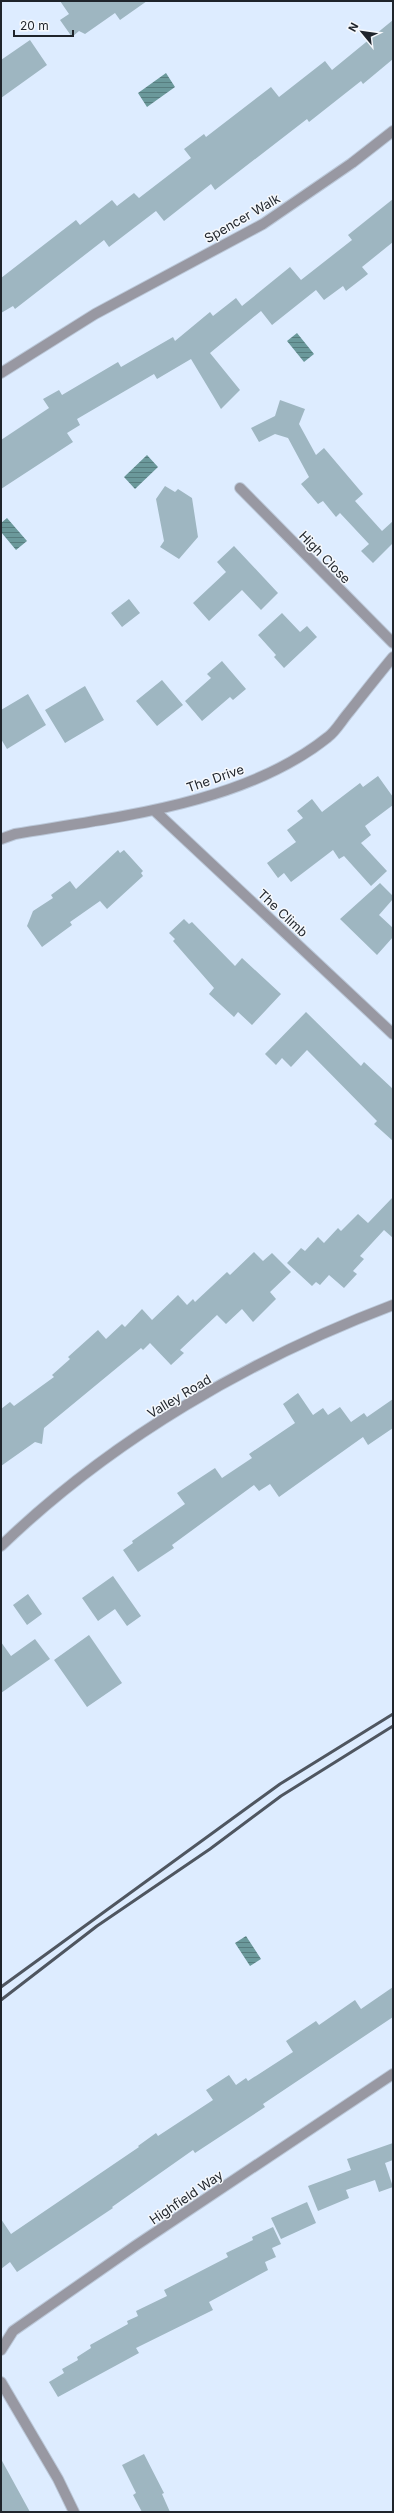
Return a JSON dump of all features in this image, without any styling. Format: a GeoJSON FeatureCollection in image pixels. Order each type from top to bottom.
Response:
{"type":"FeatureCollection","features":[{"type":"Feature","properties":{"kind":"street","name":"Spencer Walk"},"geometry":{"type":"LineString","coordinates":[[1,373],[95,314],[263,224],[352,163],[393,131]]}},
{"type":"Feature","properties":{"kind":"street","name":"High Close"},"geometry":{"type":"LineString","coordinates":[[240,488],[393,644]]}},
{"type":"Feature","properties":{"kind":"street","name":"The Drive"},"geometry":{"type":"LineString","coordinates":[[1,839],[15,834],[156,811],[202,797],[272,772],[302,756],[329,736],[393,657]]}},
{"type":"Feature","properties":{"kind":"street","name":"The Climb"},"geometry":{"type":"LineString","coordinates":[[156,811],[393,1034]]}},
{"type":"Feature","properties":{"kind":"street","name":"Valley Road"},"geometry":{"type":"LineString","coordinates":[[1,1546],[29,1519],[84,1474],[164,1419],[275,1356],[351,1321],[393,1305]]}},
{"type":"Feature","properties":{"kind":"street","name":"Highfield Way"},"geometry":{"type":"LineString","coordinates":[[1,2350],[13,2331],[135,2246],[393,2074]]}},
{"type":"Feature","properties":{"kind":"street"},"geometry":{"type":"LineString","coordinates":[[1,2382],[58,2479],[74,2512]]}},
{"type":"Feature","properties":{"kind":"shaded area"},"geometry":{"type":"Polygon","coordinates":[[[166,73],[175,87],[147,107],[138,93],[166,73]]]}},
{"type":"Feature","properties":{"kind":"shaded area"},"geometry":{"type":"Polygon","coordinates":[[[297,333],[314,354],[304,362],[287,341],[297,333]]]}},
{"type":"Feature","properties":{"kind":"shaded area"},"geometry":{"type":"Polygon","coordinates":[[[147,455],[158,467],[135,489],[124,477],[147,455]]]}},
{"type":"Feature","properties":{"kind":"shaded area"},"geometry":{"type":"Polygon","coordinates":[[[7,518],[27,541],[16,550],[1,532],[1,523],[7,518]]]}},
{"type":"Feature","properties":{"kind":"shaded area"},"geometry":{"type":"Polygon","coordinates":[[[246,1936],[261,1959],[250,1966],[235,1943],[246,1936]]]}},
{"type":"Feature","properties":{"kind":"building"},"geometry":{"type":"Polygon","coordinates":[[[60,1],[147,1],[120,20],[115,13],[85,34],[79,31],[72,37],[60,20],[69,14],[60,1]]]}},
{"type":"Feature","properties":{"kind":"building"},"geometry":{"type":"Polygon","coordinates":[[[393,20],[393,59],[363,84],[361,81],[309,122],[307,119],[215,190],[211,184],[164,221],[156,211],[109,247],[104,240],[15,309],[13,306],[1,313],[1,278],[76,220],[80,225],[112,200],[117,206],[134,193],[139,198],[191,158],[184,149],[204,134],[206,137],[271,87],[279,97],[325,61],[332,70],[393,20]]]}},
{"type":"Feature","properties":{"kind":"building"},"geometry":{"type":"Polygon","coordinates":[[[30,40],[47,65],[1,98],[1,60],[30,40]]]}},
{"type":"Feature","properties":{"kind":"building"},"geometry":{"type":"Polygon","coordinates":[[[393,199],[393,242],[362,267],[368,274],[346,291],[343,286],[324,300],[316,290],[272,325],[261,311],[210,353],[240,390],[221,409],[191,359],[157,379],[154,374],[77,419],[80,425],[67,433],[73,442],[1,489],[1,440],[49,408],[43,399],[59,390],[62,395],[118,362],[121,367],[173,337],[175,341],[210,312],[213,316],[236,298],[242,306],[290,267],[301,280],[352,240],[348,235],[393,199]]]}},
{"type":"Feature","properties":{"kind":"building"},"geometry":{"type":"Polygon","coordinates":[[[280,400],[305,409],[299,424],[316,455],[324,448],[363,494],[355,501],[382,531],[393,521],[393,543],[373,563],[361,551],[369,544],[340,513],[336,517],[323,501],[318,504],[301,484],[309,477],[288,438],[275,434],[259,442],[251,428],[275,416],[280,400]]]}},
{"type":"Feature","properties":{"kind":"building"},"geometry":{"type":"Polygon","coordinates":[[[165,486],[175,492],[178,489],[192,498],[198,537],[179,559],[160,547],[164,541],[156,499],[165,486]]]}},
{"type":"Feature","properties":{"kind":"building"},"geometry":{"type":"Polygon","coordinates":[[[234,546],[278,593],[261,610],[242,590],[209,621],[193,603],[226,572],[217,562],[234,546]]]}},
{"type":"Feature","properties":{"kind":"building"},"geometry":{"type":"Polygon","coordinates":[[[129,599],[140,613],[122,627],[111,613],[129,599]]]}},
{"type":"Feature","properties":{"kind":"building"},"geometry":{"type":"Polygon","coordinates":[[[282,613],[300,632],[307,626],[317,637],[284,668],[274,657],[276,655],[258,635],[282,613]]]}},
{"type":"Feature","properties":{"kind":"building"},"geometry":{"type":"Polygon","coordinates":[[[222,661],[246,689],[233,700],[230,697],[202,721],[185,701],[211,678],[207,674],[222,661]]]}},
{"type":"Feature","properties":{"kind":"building"},"geometry":{"type":"Polygon","coordinates":[[[162,680],[183,705],[157,726],[136,701],[162,680]]]}},
{"type":"Feature","properties":{"kind":"building"},"geometry":{"type":"Polygon","coordinates":[[[85,686],[104,720],[65,743],[45,710],[85,686]]]}},
{"type":"Feature","properties":{"kind":"building"},"geometry":{"type":"Polygon","coordinates":[[[28,694],[46,725],[7,749],[1,739],[1,710],[28,694]]]}},
{"type":"Feature","properties":{"kind":"building"},"geometry":{"type":"Polygon","coordinates":[[[378,776],[393,797],[393,805],[365,826],[371,835],[361,843],[387,871],[371,886],[344,856],[339,859],[333,850],[291,882],[284,873],[278,878],[267,863],[296,842],[287,830],[303,818],[297,811],[312,799],[322,812],[360,783],[363,787],[378,776]]]}},
{"type":"Feature","properties":{"kind":"building"},"geometry":{"type":"Polygon","coordinates":[[[118,850],[120,853],[124,850],[143,871],[141,873],[143,876],[107,909],[100,901],[70,922],[72,925],[42,947],[27,926],[33,911],[53,898],[51,895],[70,881],[76,889],[118,850]]]}},
{"type":"Feature","properties":{"kind":"building"},"geometry":{"type":"Polygon","coordinates":[[[380,883],[393,896],[393,899],[379,915],[393,928],[393,937],[377,955],[340,919],[380,883]]]}},
{"type":"Feature","properties":{"kind":"building"},"geometry":{"type":"Polygon","coordinates":[[[184,919],[189,924],[192,922],[235,966],[242,958],[281,994],[252,1025],[238,1012],[234,1017],[209,994],[214,988],[173,941],[175,939],[169,933],[184,919]]]}},
{"type":"Feature","properties":{"kind":"building"},"geometry":{"type":"Polygon","coordinates":[[[306,1012],[361,1066],[364,1062],[393,1089],[393,1141],[374,1124],[377,1121],[307,1050],[291,1067],[282,1058],[276,1065],[265,1054],[306,1012]]]}},
{"type":"Feature","properties":{"kind":"building"},"geometry":{"type":"Polygon","coordinates":[[[393,1197],[393,1238],[384,1230],[360,1256],[364,1259],[353,1271],[357,1274],[344,1288],[329,1275],[320,1285],[316,1282],[312,1286],[287,1263],[301,1248],[305,1251],[318,1237],[324,1243],[338,1228],[341,1231],[358,1214],[368,1223],[393,1197]]]}},
{"type":"Feature","properties":{"kind":"building"},"geometry":{"type":"Polygon","coordinates":[[[254,1252],[263,1261],[272,1253],[291,1272],[270,1292],[276,1299],[253,1322],[242,1309],[226,1324],[217,1315],[180,1350],[184,1353],[171,1365],[150,1343],[143,1350],[141,1348],[44,1428],[42,1444],[35,1442],[1,1466],[1,1409],[10,1402],[14,1406],[54,1377],[52,1375],[70,1359],[68,1357],[98,1330],[106,1339],[122,1324],[125,1327],[142,1309],[152,1320],[178,1295],[187,1305],[193,1299],[195,1302],[227,1272],[230,1275],[254,1252]]]}},
{"type":"Feature","properties":{"kind":"building"},"geometry":{"type":"Polygon","coordinates":[[[298,1393],[313,1415],[323,1408],[328,1415],[340,1407],[351,1422],[364,1413],[367,1417],[393,1399],[393,1428],[368,1445],[363,1437],[279,1497],[270,1484],[259,1491],[254,1485],[172,1545],[174,1548],[138,1572],[123,1550],[133,1543],[132,1541],[185,1504],[177,1493],[215,1468],[222,1478],[252,1458],[249,1454],[295,1423],[283,1404],[298,1393]]]}},
{"type":"Feature","properties":{"kind":"building"},"geometry":{"type":"Polygon","coordinates":[[[113,1576],[141,1616],[127,1626],[115,1609],[98,1621],[82,1598],[113,1576]]]}},
{"type":"Feature","properties":{"kind":"building"},"geometry":{"type":"Polygon","coordinates":[[[28,1594],[42,1614],[27,1625],[13,1605],[28,1594]]]}},
{"type":"Feature","properties":{"kind":"building"},"geometry":{"type":"Polygon","coordinates":[[[89,1635],[122,1683],[87,1707],[54,1660],[89,1635]]]}},
{"type":"Feature","properties":{"kind":"building"},"geometry":{"type":"Polygon","coordinates":[[[35,1639],[50,1659],[1,1693],[1,1642],[11,1656],[35,1639]]]}},
{"type":"Feature","properties":{"kind":"building"},"geometry":{"type":"Polygon","coordinates":[[[393,1987],[393,2017],[263,2104],[265,2107],[195,2153],[193,2150],[112,2207],[113,2208],[17,2272],[10,2262],[1,2269],[1,2219],[11,2234],[139,2147],[138,2146],[156,2133],[158,2136],[213,2100],[206,2090],[229,2075],[236,2085],[246,2078],[248,2081],[293,2052],[286,2041],[316,2021],[319,2025],[355,2000],[361,2009],[393,1987]]]}},
{"type":"Feature","properties":{"kind":"building"},"geometry":{"type":"Polygon","coordinates":[[[393,2143],[393,2160],[385,2163],[393,2187],[379,2192],[375,2180],[346,2190],[349,2198],[318,2211],[308,2186],[351,2170],[347,2159],[393,2143]]]}},
{"type":"Feature","properties":{"kind":"building"},"geometry":{"type":"Polygon","coordinates":[[[307,2202],[316,2223],[281,2239],[271,2218],[307,2202]]]}},
{"type":"Feature","properties":{"kind":"building"},"geometry":{"type":"Polygon","coordinates":[[[273,2227],[281,2244],[272,2248],[276,2257],[265,2262],[268,2270],[209,2302],[213,2310],[136,2348],[139,2353],[58,2397],[49,2382],[64,2373],[62,2369],[78,2360],[77,2357],[91,2348],[90,2345],[128,2324],[127,2321],[138,2316],[136,2311],[167,2296],[164,2290],[228,2257],[226,2253],[253,2240],[252,2237],[273,2227]]]}},
{"type":"Feature","properties":{"kind":"building"},"geometry":{"type":"Polygon","coordinates":[[[144,2454],[164,2493],[162,2494],[170,2512],[142,2512],[133,2495],[136,2493],[122,2465],[144,2454]]]}},
{"type":"Feature","properties":{"kind":"building"},"geometry":{"type":"Polygon","coordinates":[[[1,2459],[30,2512],[1,2512],[1,2459]]]}},
{"type":"Feature","properties":{"kind":"railway"},"geometry":{"type":"LineString","coordinates":[[1,1987],[280,1784],[393,1714]]}},
{"type":"Feature","properties":{"kind":"railway"},"geometry":{"type":"LineString","coordinates":[[1,2000],[97,1926],[210,1849],[281,1796],[393,1726]]}}]}
